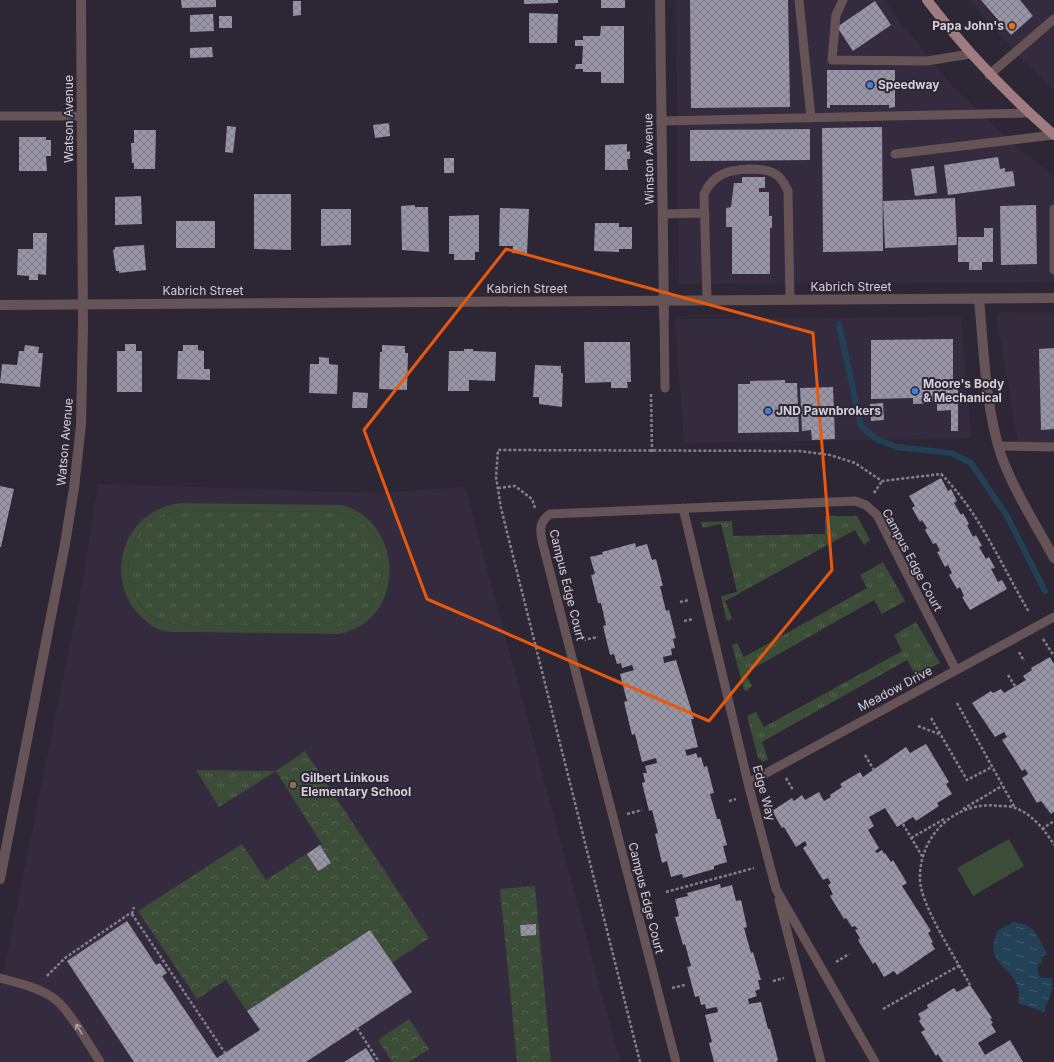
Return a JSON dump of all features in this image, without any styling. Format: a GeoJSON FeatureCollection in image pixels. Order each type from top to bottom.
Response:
{"type":"FeatureCollection","features":[{"type":"Feature","properties":{"kind":"main road"},"geometry":{"type":"LineString","coordinates":[[927,0],[970,54],[1029,113],[1054,135]]}},
{"type":"Feature","properties":{"kind":"street","name":"Watson Avenue"},"geometry":{"type":"LineString","coordinates":[[1,874],[64,552],[74,488],[81,425],[83,304],[81,0]]}},
{"type":"Feature","properties":{"kind":"street","name":"Winston Avenue"},"geometry":{"type":"LineString","coordinates":[[660,0],[664,317]]}},
{"type":"Feature","properties":{"kind":"street","name":"Kabrich Street"},"geometry":{"type":"LineString","coordinates":[[0,305],[1054,298]]}},
{"type":"Feature","properties":{"kind":"street"},"geometry":{"type":"LineString","coordinates":[[979,299],[988,397],[999,446],[1010,479],[1054,558]]}},
{"type":"Feature","properties":{"kind":"lane"},"geometry":{"type":"LineString","coordinates":[[799,0],[811,118]]}},
{"type":"Feature","properties":{"kind":"lane"},"geometry":{"type":"LineString","coordinates":[[843,0],[836,15],[832,60],[927,61],[970,54]]}},
{"type":"Feature","properties":{"kind":"lane"},"geometry":{"type":"LineString","coordinates":[[990,75],[1054,19]]}},
{"type":"Feature","properties":{"kind":"lane"},"geometry":{"type":"LineString","coordinates":[[661,121],[1029,113]]}},
{"type":"Feature","properties":{"kind":"lane"},"geometry":{"type":"LineString","coordinates":[[0,116],[82,116]]}},
{"type":"Feature","properties":{"kind":"lane"},"geometry":{"type":"LineString","coordinates":[[895,154],[1054,135]]}},
{"type":"Feature","properties":{"kind":"lane"},"geometry":{"type":"LineString","coordinates":[[707,300],[704,194],[707,187],[719,175],[727,171],[765,169],[781,179],[788,191],[790,300]]}},
{"type":"Feature","properties":{"kind":"lane"},"geometry":{"type":"LineString","coordinates":[[1054,209],[1054,270]]}},
{"type":"Feature","properties":{"kind":"lane"},"geometry":{"type":"LineString","coordinates":[[663,214],[705,213]]}},
{"type":"Feature","properties":{"kind":"lane"},"geometry":{"type":"LineString","coordinates":[[664,317],[665,388]]}},
{"type":"Feature","properties":{"kind":"lane"},"geometry":{"type":"LineString","coordinates":[[999,446],[1054,447]]}},
{"type":"Feature","properties":{"kind":"lane","name":"Campus Edge Court"},"geometry":{"type":"LineString","coordinates":[[676,1062],[542,541],[540,526],[544,518],[550,514],[855,501],[866,505],[877,515],[956,670]]}},
{"type":"Feature","properties":{"kind":"lane","name":"Edge Way"},"geometry":{"type":"LineString","coordinates":[[682,508],[748,783],[776,889],[875,1062]]}},
{"type":"Feature","properties":{"kind":"lane","name":"Meadow Drive"},"geometry":{"type":"LineString","coordinates":[[748,783],[1054,617]]}},
{"type":"Feature","properties":{"kind":"lane"},"geometry":{"type":"LineString","coordinates":[[776,889],[821,1062]]}},
{"type":"Feature","properties":{"kind":"lane"},"geometry":{"type":"LineString","coordinates":[[0,978],[28,986],[54,998],[73,1020],[100,1062]]}},
{"type":"Feature","properties":{"kind":"path"},"geometry":{"type":"LineString","coordinates":[[640,1062],[498,488],[496,477],[498,450],[799,451],[830,455],[855,463],[882,481],[941,474],[954,487],[988,536],[1029,612]]}},
{"type":"Feature","properties":{"kind":"path"},"geometry":{"type":"LineString","coordinates":[[873,495],[882,481]]}},
{"type":"Feature","properties":{"kind":"path"},"geometry":{"type":"LineString","coordinates":[[498,488],[515,486],[532,499],[537,513]]}},
{"type":"Feature","properties":{"kind":"path"},"geometry":{"type":"LineString","coordinates":[[1040,635],[1054,656]]}},
{"type":"Feature","properties":{"kind":"path"},"geometry":{"type":"LineString","coordinates":[[1008,675],[1015,686]]}},
{"type":"Feature","properties":{"kind":"path"},"geometry":{"type":"LineString","coordinates":[[957,703],[1015,808]]}},
{"type":"Feature","properties":{"kind":"path"},"geometry":{"type":"LineString","coordinates":[[931,718],[967,780],[992,767]]}},
{"type":"Feature","properties":{"kind":"path"},"geometry":{"type":"LineString","coordinates":[[918,726],[940,734]]}},
{"type":"Feature","properties":{"kind":"path"},"geometry":{"type":"LineString","coordinates":[[865,755],[874,770]]}},
{"type":"Feature","properties":{"kind":"path"},"geometry":{"type":"LineString","coordinates":[[911,838],[1002,786]]}},
{"type":"Feature","properties":{"kind":"path"},"geometry":{"type":"LineString","coordinates":[[970,985],[929,909],[923,894],[920,879],[922,856],[931,836],[942,823],[957,812],[973,807],[991,804],[1015,808],[1033,819],[1054,845]]}},
{"type":"Feature","properties":{"kind":"path"},"geometry":{"type":"LineString","coordinates":[[1042,829],[1054,821]]}},
{"type":"Feature","properties":{"kind":"path"},"geometry":{"type":"LineString","coordinates":[[903,824],[922,856]]}},
{"type":"Feature","properties":{"kind":"path"},"geometry":{"type":"LineString","coordinates":[[666,892],[756,868]]}},
{"type":"Feature","properties":{"kind":"path"},"geometry":{"type":"LineString","coordinates":[[132,914],[134,907]]}},
{"type":"Feature","properties":{"kind":"path"},"geometry":{"type":"LineString","coordinates":[[47,976],[65,958],[129,914],[132,914]]}},
{"type":"Feature","properties":{"kind":"path"},"geometry":{"type":"LineString","coordinates":[[132,914],[226,1053]]}},
{"type":"Feature","properties":{"kind":"path"},"geometry":{"type":"LineString","coordinates":[[883,1009],[960,965]]}},
{"type":"Feature","properties":{"kind":"path"},"geometry":{"type":"LineString","coordinates":[[358,1028],[379,1062]]}},
{"type":"Feature","properties":{"kind":"highlighted area"},"geometry":{"type":"Polygon","coordinates":[[[506,249],[813,333],[832,570],[709,721],[427,599],[364,430],[506,249]]]}},
{"type":"Feature","properties":{"kind":"shaded area"},"geometry":{"type":"Polygon","coordinates":[[[676,0],[885,0],[896,17],[952,86],[1021,151],[1054,176],[1054,282],[679,284],[676,0]]]}},
{"type":"Feature","properties":{"kind":"shaded area"},"geometry":{"type":"Polygon","coordinates":[[[969,0],[1054,0],[1054,91],[1020,58],[969,0]]]}},
{"type":"Feature","properties":{"kind":"shaded area"},"geometry":{"type":"Polygon","coordinates":[[[1001,312],[1054,313],[1054,450],[1019,451],[996,315],[1001,312]]]}},
{"type":"Feature","properties":{"kind":"shaded area"},"geometry":{"type":"Polygon","coordinates":[[[961,317],[971,438],[684,443],[675,319],[961,317]]]}},
{"type":"Feature","properties":{"kind":"shaded area","name":"Gilbert Linkous Elementary School"},"geometry":{"type":"Polygon","coordinates":[[[98,484],[376,493],[465,487],[620,1062],[0,1062],[0,989],[83,581],[98,484]]]}},
{"type":"Feature","properties":{"kind":"green space"},"geometry":{"type":"Polygon","coordinates":[[[181,503],[342,505],[363,515],[378,531],[387,550],[390,571],[386,592],[377,611],[361,626],[338,634],[176,632],[160,630],[138,613],[127,596],[121,576],[122,556],[129,537],[141,521],[159,509],[181,503]],[[181,511],[157,516],[143,528],[133,543],[129,560],[130,578],[135,595],[145,610],[159,620],[178,625],[339,626],[359,620],[368,612],[375,601],[379,589],[382,575],[382,561],[379,548],[374,536],[367,527],[359,521],[341,513],[181,511]]]}},
{"type":"Feature","properties":{"kind":"green space"},"geometry":{"type":"Polygon","coordinates":[[[181,511],[331,512],[341,513],[355,518],[367,527],[374,536],[379,548],[382,561],[382,575],[375,601],[368,612],[359,620],[339,626],[178,625],[159,620],[145,610],[135,595],[130,578],[129,560],[133,543],[143,528],[157,516],[181,511]]]}},
{"type":"Feature","properties":{"kind":"green space"},"geometry":{"type":"Polygon","coordinates":[[[825,516],[857,516],[870,540],[864,545],[855,530],[725,601],[732,618],[729,621],[726,619],[721,596],[737,592],[721,524],[703,528],[701,522],[732,521],[733,536],[825,534],[825,516]]]}},
{"type":"Feature","properties":{"kind":"green space"},"geometry":{"type":"Polygon","coordinates":[[[883,562],[905,601],[882,614],[874,600],[745,673],[752,686],[747,691],[744,690],[732,645],[737,643],[744,657],[867,588],[860,575],[883,562]]]}},
{"type":"Feature","properties":{"kind":"green space"},"geometry":{"type":"Polygon","coordinates":[[[916,622],[940,663],[916,676],[907,660],[762,742],[768,759],[763,762],[758,758],[747,716],[756,712],[764,727],[902,651],[894,635],[916,622]]]}},
{"type":"Feature","properties":{"kind":"green space"},"geometry":{"type":"Polygon","coordinates":[[[305,751],[429,938],[392,963],[370,930],[247,1011],[226,980],[197,999],[138,911],[242,844],[266,880],[322,844],[276,771],[305,751]]]}},
{"type":"Feature","properties":{"kind":"green space"},"geometry":{"type":"Polygon","coordinates":[[[196,770],[276,771],[219,807],[196,770]]]}},
{"type":"Feature","properties":{"kind":"green space"},"geometry":{"type":"Polygon","coordinates":[[[1009,839],[1024,866],[973,896],[957,868],[1009,839]]]}},
{"type":"Feature","properties":{"kind":"green space"},"geometry":{"type":"Polygon","coordinates":[[[535,886],[551,1062],[517,1062],[500,889],[535,886]]]}},
{"type":"Feature","properties":{"kind":"green space"},"geometry":{"type":"Polygon","coordinates":[[[409,1019],[429,1049],[409,1062],[392,1062],[378,1040],[409,1019]]]}},
{"type":"Feature","properties":{"kind":"water"},"geometry":{"type":"Polygon","coordinates":[[[1014,922],[1021,923],[1031,928],[1035,932],[1047,954],[1042,957],[1042,962],[1038,965],[1038,973],[1041,978],[1052,978],[1051,992],[1044,1012],[1018,1003],[1018,991],[1015,981],[998,961],[994,953],[994,943],[998,930],[1014,922]]]}},
{"type":"Feature","properties":{"kind":"building"},"geometry":{"type":"Polygon","coordinates":[[[181,0],[216,0],[216,7],[182,8],[181,0]]]}},
{"type":"Feature","properties":{"kind":"building"},"geometry":{"type":"Polygon","coordinates":[[[524,0],[558,0],[558,3],[524,4],[524,0]]]}},
{"type":"Feature","properties":{"kind":"building"},"geometry":{"type":"Polygon","coordinates":[[[601,0],[625,0],[625,8],[601,8],[601,0]]]}},
{"type":"Feature","properties":{"kind":"building"},"geometry":{"type":"Polygon","coordinates":[[[690,0],[788,0],[790,107],[691,108],[690,0]]]}},
{"type":"Feature","properties":{"kind":"building","name":"Papa John's"},"geometry":{"type":"Polygon","coordinates":[[[981,0],[1020,0],[1033,16],[1011,35],[981,0]]]}},
{"type":"Feature","properties":{"kind":"building"},"geometry":{"type":"Polygon","coordinates":[[[293,1],[301,1],[301,15],[293,16],[293,1]]]}},
{"type":"Feature","properties":{"kind":"building"},"geometry":{"type":"Polygon","coordinates":[[[875,1],[891,25],[853,51],[837,27],[875,1]]]}},
{"type":"Feature","properties":{"kind":"building"},"geometry":{"type":"Polygon","coordinates":[[[529,13],[558,14],[557,43],[529,43],[529,13]]]}},
{"type":"Feature","properties":{"kind":"building"},"geometry":{"type":"Polygon","coordinates":[[[213,14],[214,31],[190,32],[190,15],[213,14]]]}},
{"type":"Feature","properties":{"kind":"building"},"geometry":{"type":"Polygon","coordinates":[[[219,16],[232,16],[232,28],[219,28],[219,16]]]}},
{"type":"Feature","properties":{"kind":"building"},"geometry":{"type":"Polygon","coordinates":[[[601,26],[624,26],[624,83],[601,83],[601,72],[583,72],[583,69],[575,69],[576,64],[582,64],[583,46],[575,46],[575,40],[583,40],[583,36],[600,36],[601,26]]]}},
{"type":"Feature","properties":{"kind":"building"},"geometry":{"type":"Polygon","coordinates":[[[212,47],[213,57],[190,58],[190,48],[212,47]]]}},
{"type":"Feature","properties":{"kind":"building"},"geometry":{"type":"Polygon","coordinates":[[[827,70],[895,70],[895,107],[889,108],[889,105],[830,105],[830,108],[827,108],[827,70]]]}},
{"type":"Feature","properties":{"kind":"building"},"geometry":{"type":"Polygon","coordinates":[[[389,123],[390,136],[375,138],[373,125],[389,123]]]}},
{"type":"Feature","properties":{"kind":"building"},"geometry":{"type":"Polygon","coordinates":[[[227,126],[236,127],[233,153],[225,152],[227,126]]]}},
{"type":"Feature","properties":{"kind":"building"},"geometry":{"type":"Polygon","coordinates":[[[882,127],[883,251],[823,252],[822,128],[882,127]]]}},
{"type":"Feature","properties":{"kind":"building"},"geometry":{"type":"Polygon","coordinates":[[[810,129],[810,160],[690,161],[690,130],[810,129]]]}},
{"type":"Feature","properties":{"kind":"building"},"geometry":{"type":"Polygon","coordinates":[[[134,130],[156,130],[155,169],[134,169],[134,163],[132,163],[131,143],[134,143],[134,130]]]}},
{"type":"Feature","properties":{"kind":"building"},"geometry":{"type":"Polygon","coordinates":[[[19,137],[46,137],[46,140],[51,140],[51,156],[46,156],[47,171],[19,171],[19,137]]]}},
{"type":"Feature","properties":{"kind":"building"},"geometry":{"type":"Polygon","coordinates":[[[627,144],[627,152],[630,151],[630,159],[627,159],[628,170],[605,170],[605,145],[627,144]]]}},
{"type":"Feature","properties":{"kind":"building"},"geometry":{"type":"Polygon","coordinates":[[[998,157],[1000,169],[1005,168],[1005,172],[1013,171],[1015,186],[948,195],[944,165],[998,157]]]}},
{"type":"Feature","properties":{"kind":"building"},"geometry":{"type":"Polygon","coordinates":[[[444,158],[454,158],[454,173],[444,173],[444,158]]]}},
{"type":"Feature","properties":{"kind":"building"},"geometry":{"type":"Polygon","coordinates":[[[934,166],[937,193],[915,196],[911,169],[934,166]]]}},
{"type":"Feature","properties":{"kind":"building"},"geometry":{"type":"Polygon","coordinates":[[[742,177],[765,177],[765,188],[759,188],[759,192],[769,192],[769,216],[772,216],[772,228],[770,228],[770,274],[732,274],[732,227],[726,227],[726,208],[731,207],[734,183],[742,183],[742,177]]]}},
{"type":"Feature","properties":{"kind":"building"},"geometry":{"type":"Polygon","coordinates":[[[254,194],[291,194],[291,250],[254,249],[254,194]]]}},
{"type":"Feature","properties":{"kind":"building"},"geometry":{"type":"Polygon","coordinates":[[[141,196],[142,224],[115,225],[115,197],[141,196]]]}},
{"type":"Feature","properties":{"kind":"building"},"geometry":{"type":"Polygon","coordinates":[[[955,198],[957,245],[885,248],[883,201],[955,198]]]}},
{"type":"Feature","properties":{"kind":"building"},"geometry":{"type":"Polygon","coordinates":[[[415,205],[415,207],[428,207],[429,252],[402,250],[401,206],[415,205]]]}},
{"type":"Feature","properties":{"kind":"building"},"geometry":{"type":"Polygon","coordinates":[[[1036,205],[1037,264],[1001,265],[1000,206],[1036,205]]]}},
{"type":"Feature","properties":{"kind":"building"},"geometry":{"type":"Polygon","coordinates":[[[500,208],[529,209],[527,254],[512,253],[513,246],[499,246],[500,208]]]}},
{"type":"Feature","properties":{"kind":"building"},"geometry":{"type":"Polygon","coordinates":[[[321,209],[351,209],[351,245],[321,246],[321,209]]]}},
{"type":"Feature","properties":{"kind":"building"},"geometry":{"type":"Polygon","coordinates":[[[479,215],[479,252],[475,252],[475,260],[454,260],[454,254],[449,254],[449,216],[479,215]]]}},
{"type":"Feature","properties":{"kind":"building"},"geometry":{"type":"Polygon","coordinates":[[[176,221],[215,221],[215,248],[176,248],[176,221]]]}},
{"type":"Feature","properties":{"kind":"building"},"geometry":{"type":"Polygon","coordinates":[[[595,223],[619,223],[619,227],[632,227],[632,249],[619,249],[619,252],[594,251],[595,223]]]}},
{"type":"Feature","properties":{"kind":"building"},"geometry":{"type":"Polygon","coordinates":[[[984,228],[993,228],[993,262],[982,262],[982,270],[969,270],[969,262],[958,262],[958,237],[984,237],[984,228]]]}},
{"type":"Feature","properties":{"kind":"building"},"geometry":{"type":"Polygon","coordinates":[[[33,233],[47,233],[46,275],[38,274],[38,280],[29,280],[29,276],[17,275],[18,249],[33,249],[33,233]]]}},
{"type":"Feature","properties":{"kind":"building"},"geometry":{"type":"Polygon","coordinates":[[[144,245],[146,270],[119,273],[119,271],[116,271],[113,250],[115,247],[144,245]]]}},
{"type":"Feature","properties":{"kind":"building","name":"Moore's Body & Mechanical"},"geometry":{"type":"Polygon","coordinates":[[[953,339],[953,385],[958,385],[958,431],[951,431],[951,410],[937,411],[937,403],[913,404],[913,398],[871,399],[871,340],[953,339]]]}},
{"type":"Feature","properties":{"kind":"building"},"geometry":{"type":"Polygon","coordinates":[[[584,342],[630,342],[631,382],[627,382],[628,388],[611,388],[611,382],[585,383],[584,342]]]}},
{"type":"Feature","properties":{"kind":"building"},"geometry":{"type":"Polygon","coordinates":[[[125,344],[136,344],[136,351],[142,351],[142,392],[117,392],[117,351],[125,351],[125,344]]]}},
{"type":"Feature","properties":{"kind":"building"},"geometry":{"type":"Polygon","coordinates":[[[25,345],[39,347],[38,353],[43,353],[40,387],[0,383],[2,364],[17,365],[19,351],[24,351],[25,345]]]}},
{"type":"Feature","properties":{"kind":"building"},"geometry":{"type":"Polygon","coordinates":[[[183,345],[198,345],[198,350],[204,351],[204,369],[210,369],[210,380],[177,379],[178,351],[183,351],[183,345]]]}},
{"type":"Feature","properties":{"kind":"building"},"geometry":{"type":"Polygon","coordinates":[[[382,345],[405,346],[405,353],[408,353],[407,390],[379,389],[380,352],[382,352],[382,345]]]}},
{"type":"Feature","properties":{"kind":"building"},"geometry":{"type":"Polygon","coordinates":[[[1054,348],[1054,429],[1041,430],[1039,349],[1054,348]]]}},
{"type":"Feature","properties":{"kind":"building"},"geometry":{"type":"Polygon","coordinates":[[[464,349],[496,352],[495,381],[469,380],[469,391],[448,391],[449,351],[464,351],[464,349]]]}},
{"type":"Feature","properties":{"kind":"building"},"geometry":{"type":"Polygon","coordinates":[[[319,357],[329,358],[329,364],[338,365],[337,394],[309,393],[310,364],[319,364],[319,357]]]}},
{"type":"Feature","properties":{"kind":"building"},"geometry":{"type":"Polygon","coordinates":[[[535,365],[561,366],[561,373],[563,373],[562,407],[539,404],[539,397],[533,397],[535,365]]]}},
{"type":"Feature","properties":{"kind":"building","name":"JND Pawnbrokers"},"geometry":{"type":"Polygon","coordinates":[[[785,380],[785,383],[797,383],[799,432],[738,433],[738,384],[750,384],[750,381],[785,380]]]}},
{"type":"Feature","properties":{"kind":"building"},"geometry":{"type":"Polygon","coordinates":[[[833,387],[835,439],[812,440],[811,430],[802,431],[800,388],[833,387]]]}},
{"type":"Feature","properties":{"kind":"building"},"geometry":{"type":"Polygon","coordinates":[[[353,392],[368,393],[367,408],[352,408],[353,392]]]}},
{"type":"Feature","properties":{"kind":"building"},"geometry":{"type":"Polygon","coordinates":[[[883,403],[884,420],[871,421],[870,404],[883,403]]]}},
{"type":"Feature","properties":{"kind":"building"},"geometry":{"type":"Polygon","coordinates":[[[941,478],[948,491],[951,489],[957,501],[954,503],[961,515],[963,513],[969,524],[967,525],[973,537],[976,535],[982,546],[979,547],[986,559],[989,557],[995,568],[991,569],[998,582],[1002,580],[1007,589],[970,610],[962,597],[964,596],[960,587],[957,589],[949,575],[952,573],[948,565],[945,567],[937,552],[940,551],[936,543],[933,544],[925,530],[927,528],[922,520],[920,522],[912,508],[915,506],[909,496],[941,478]]]}},
{"type":"Feature","properties":{"kind":"building"},"geometry":{"type":"Polygon","coordinates":[[[0,486],[14,489],[1,547],[0,547],[0,486]]]}},
{"type":"Feature","properties":{"kind":"building"},"geometry":{"type":"Polygon","coordinates":[[[635,543],[636,547],[647,544],[652,560],[656,559],[663,586],[660,586],[666,611],[669,610],[676,638],[673,639],[675,648],[671,649],[672,655],[663,657],[664,663],[676,660],[694,719],[691,719],[698,747],[685,750],[687,756],[696,753],[698,758],[701,757],[704,767],[707,766],[714,793],[710,794],[717,819],[720,819],[727,845],[723,846],[727,862],[714,866],[714,869],[683,878],[682,874],[671,877],[667,861],[662,863],[655,834],[658,833],[652,810],[649,811],[642,783],[645,782],[643,773],[647,773],[645,766],[657,763],[656,758],[642,762],[635,734],[632,735],[624,702],[627,701],[620,674],[634,670],[632,665],[622,668],[621,663],[617,664],[614,654],[610,655],[603,626],[606,625],[601,603],[598,603],[591,575],[595,574],[590,557],[603,554],[602,552],[635,543]]]}},
{"type":"Feature","properties":{"kind":"building"},"geometry":{"type":"Polygon","coordinates":[[[1050,657],[1054,664],[1054,812],[1051,814],[1041,801],[1037,803],[1022,778],[1028,774],[1025,769],[1022,771],[1002,740],[1007,737],[1004,732],[995,737],[972,703],[991,691],[993,693],[1001,689],[1004,693],[1026,680],[1023,676],[1032,670],[1031,668],[1050,657]]]}},
{"type":"Feature","properties":{"kind":"building"},"geometry":{"type":"Polygon","coordinates":[[[926,744],[949,782],[946,784],[952,794],[937,803],[939,806],[916,821],[913,817],[897,827],[885,808],[869,817],[874,826],[868,830],[879,848],[875,851],[877,853],[882,850],[891,862],[893,860],[907,883],[902,886],[931,931],[928,933],[933,942],[931,943],[935,949],[897,975],[894,971],[884,977],[875,962],[873,964],[858,940],[860,938],[855,930],[858,929],[855,926],[852,927],[846,918],[844,919],[830,896],[833,894],[828,885],[831,883],[828,878],[823,880],[803,848],[807,845],[805,841],[796,847],[772,811],[792,798],[794,801],[802,795],[805,800],[819,792],[824,801],[842,787],[840,784],[860,772],[863,777],[906,747],[910,753],[926,744]]]}},
{"type":"Feature","properties":{"kind":"building"},"geometry":{"type":"Polygon","coordinates":[[[320,845],[331,863],[318,871],[307,854],[320,845]]]}},
{"type":"Feature","properties":{"kind":"building"},"geometry":{"type":"Polygon","coordinates":[[[720,884],[721,888],[732,885],[736,901],[741,900],[747,927],[744,928],[761,980],[758,980],[760,989],[755,991],[757,996],[748,999],[749,1004],[761,1002],[778,1060],[776,1062],[714,1062],[709,1043],[712,1042],[705,1015],[718,1012],[717,1007],[706,1009],[705,1004],[701,1005],[699,996],[695,997],[687,967],[691,966],[675,917],[679,916],[675,899],[688,896],[687,893],[720,884]]]}},
{"type":"Feature","properties":{"kind":"building"},"geometry":{"type":"Polygon","coordinates":[[[127,921],[156,965],[160,963],[167,973],[162,976],[217,1058],[260,1030],[247,1011],[370,930],[412,992],[306,1062],[134,1062],[67,961],[127,921]]]}},
{"type":"Feature","properties":{"kind":"building"},"geometry":{"type":"Polygon","coordinates":[[[536,924],[536,935],[521,936],[520,925],[536,924]]]}},
{"type":"Feature","properties":{"kind":"building"},"geometry":{"type":"Polygon","coordinates":[[[970,985],[992,1018],[990,1019],[993,1023],[991,1024],[996,1032],[978,1043],[985,1055],[1010,1040],[1023,1062],[943,1062],[938,1054],[936,1056],[921,1032],[925,1030],[919,1021],[921,1019],[918,1014],[928,1008],[927,1005],[954,988],[957,992],[970,985]]]}},
{"type":"Feature","properties":{"kind":"building"},"geometry":{"type":"Polygon","coordinates":[[[366,1048],[375,1062],[344,1062],[366,1048]]]}},
{"type":"Feature","properties":{"kind":"waterway"},"geometry":{"type":"LineString","coordinates":[[839,324],[861,426],[876,439],[897,447],[951,453],[971,463],[1007,516],[1045,591]]}},
{"type":"Feature","properties":{"kind":"place","name":"Papa John's"},"geometry":{"type":"Point","coordinates":[1012,26]}},
{"type":"Feature","properties":{"kind":"place","name":"Speedway"},"geometry":{"type":"Point","coordinates":[870,85]}},
{"type":"Feature","properties":{"kind":"place","name":"Moore's Body & Mechanical"},"geometry":{"type":"Point","coordinates":[915,391]}},
{"type":"Feature","properties":{"kind":"place","name":"JND Pawnbrokers"},"geometry":{"type":"Point","coordinates":[768,411]}},
{"type":"Feature","properties":{"kind":"place","name":"Gilbert Linkous Elementary School"},"geometry":{"type":"Point","coordinates":[293,785]}}]}
